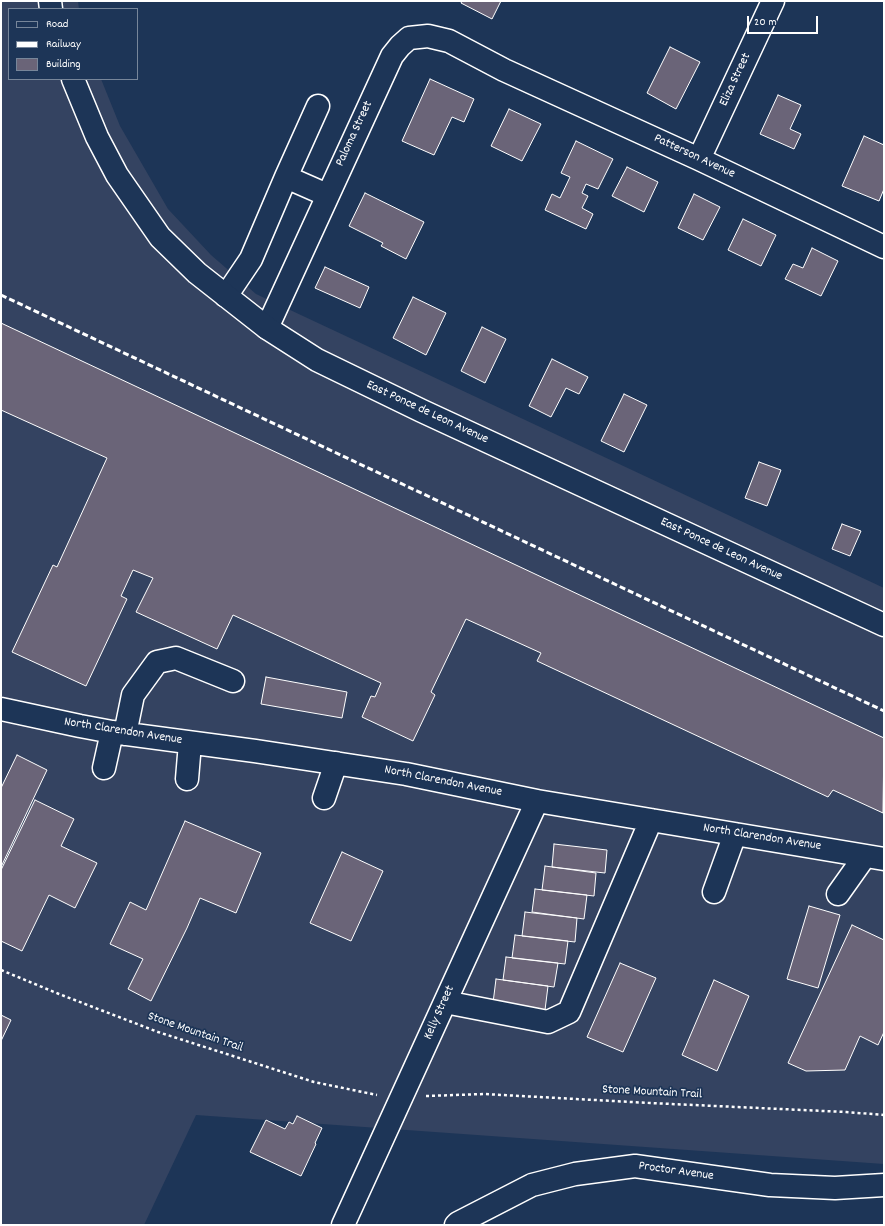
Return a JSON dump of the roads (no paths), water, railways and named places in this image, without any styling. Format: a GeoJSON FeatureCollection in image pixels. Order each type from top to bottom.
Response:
{"type":"FeatureCollection","features":[{"type":"Feature","properties":{"kind":"street","name":"Eliza Street"},"geometry":{"type":"LineString","coordinates":[[699,159],[773,1]]}},
{"type":"Feature","properties":{"kind":"street","name":"Paloma Street"},"geometry":{"type":"LineString","coordinates":[[267,328],[392,56],[400,46],[409,38],[428,36],[449,41],[504,70]]}},
{"type":"Feature","properties":{"kind":"street","name":"Patterson Avenue"},"geometry":{"type":"LineString","coordinates":[[504,70],[699,159],[884,247]]}},
{"type":"Feature","properties":{"kind":"street","name":"East Ponce de Leon Avenue"},"geometry":{"type":"LineString","coordinates":[[73,80],[97,138],[114,169],[160,237],[197,273],[267,328],[317,360],[422,411],[884,625]]}},
{"type":"Feature","properties":{"kind":"street"},"geometry":{"type":"LineString","coordinates":[[226,296],[251,259],[318,106]]}},
{"type":"Feature","properties":{"kind":"street"},"geometry":{"type":"LineString","coordinates":[[286,177],[327,195]]}},
{"type":"Feature","properties":{"kind":"street"},"geometry":{"type":"LineString","coordinates":[[104,768],[133,695],[157,662],[176,658],[233,681]]}},
{"type":"Feature","properties":{"kind":"street","name":"North Clarendon Avenue"},"geometry":{"type":"LineString","coordinates":[[1,709],[118,733],[406,774],[537,801],[874,857]]}},
{"type":"Feature","properties":{"kind":"street"},"geometry":{"type":"LineString","coordinates":[[187,779],[190,743]]}},
{"type":"Feature","properties":{"kind":"street"},"geometry":{"type":"LineString","coordinates":[[324,798],[336,763]]}},
{"type":"Feature","properties":{"kind":"street","name":"Kelly Street"},"geometry":{"type":"LineString","coordinates":[[343,1225],[537,801]]}},
{"type":"Feature","properties":{"kind":"street"},"geometry":{"type":"LineString","coordinates":[[445,1002],[548,1022],[569,1012],[651,820]]}},
{"type":"Feature","properties":{"kind":"street"},"geometry":{"type":"LineString","coordinates":[[714,892],[735,834]]}},
{"type":"Feature","properties":{"kind":"street"},"geometry":{"type":"LineString","coordinates":[[838,894],[874,857]]}},
{"type":"Feature","properties":{"kind":"street","name":"Proctor Avenue"},"geometry":{"type":"LineString","coordinates":[[456,1225],[532,1186],[575,1174],[635,1166],[770,1185],[835,1188],[884,1185]]}},
{"type":"Feature","properties":{"kind":"railway"},"geometry":{"type":"LineString","coordinates":[[1,295],[884,711]]}}]}
